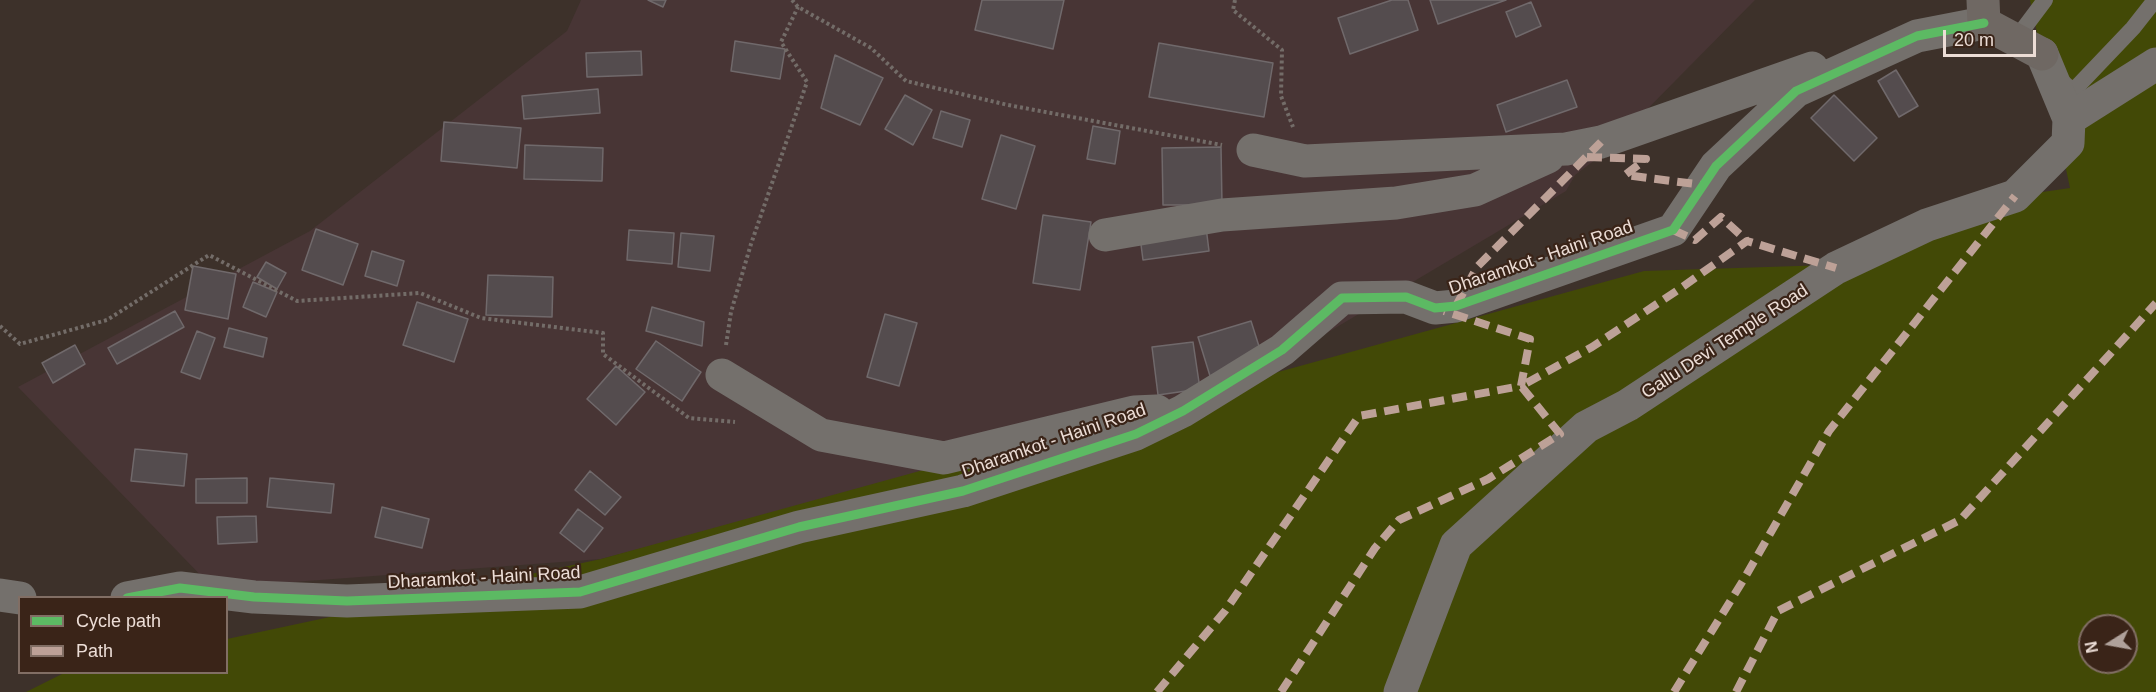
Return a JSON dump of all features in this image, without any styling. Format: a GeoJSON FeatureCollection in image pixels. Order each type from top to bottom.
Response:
{"type":"FeatureCollection","features":[{"type":"Feature","properties":{"kind":"street"},"geometry":{"type":"LineString","coordinates":[[1983,11],[2036,55],[2069,118],[2156,64]]}},
{"type":"Feature","properties":{"kind":"street","name":"Dharamkot - Haini Road"},"geometry":{"type":"LineString","coordinates":[[132,596],[180,588],[254,597],[347,600],[580,592],[799,527],[963,491],[1136,434],[1183,411],[1282,350],[1342,298],[1406,297],[1435,308],[1456,306],[1673,230],[1716,166],[1796,91],[1917,36],[1983,11]]}},
{"type":"Feature","properties":{"kind":"street"},"geometry":{"type":"LineString","coordinates":[[1253,150],[1305,161],[1566,149],[1601,142],[1864,50],[1917,36]]}},
{"type":"Feature","properties":{"kind":"street","name":"Gallu Devi Temple Road"},"geometry":{"type":"LineString","coordinates":[[1400,692],[1456,545],[1586,427],[1628,405],[1836,268],[1927,225],[2015,196],[2068,143],[2069,118]]}},
{"type":"Feature","properties":{"kind":"street"},"geometry":{"type":"LineString","coordinates":[[1105,236],[1222,215],[1396,203],[1475,190],[1566,149]]}},
{"type":"Feature","properties":{"kind":"street"},"geometry":{"type":"LineString","coordinates":[[722,375],[821,435],[944,458],[1134,412],[1183,411]]}},
{"type":"Feature","properties":{"kind":"street"},"geometry":{"type":"LineString","coordinates":[[0,595],[18,598]]}},
{"type":"Feature","properties":{"kind":"lane"},"geometry":{"type":"LineString","coordinates":[[2045,0],[2036,55],[2073,91],[2133,28],[2155,0]]}},
{"type":"Feature","properties":{"kind":"path"},"geometry":{"type":"LineString","coordinates":[[792,0],[798,7],[872,48],[906,81],[1008,105],[1253,150]]}},
{"type":"Feature","properties":{"kind":"path"},"geometry":{"type":"LineString","coordinates":[[1235,0],[1233,10],[1282,50],[1281,96],[1305,161]]}},
{"type":"Feature","properties":{"kind":"path"},"geometry":{"type":"LineString","coordinates":[[722,375],[731,312],[751,244],[807,82],[781,42],[798,7]]}},
{"type":"Feature","properties":{"kind":"path"},"geometry":{"type":"LineString","coordinates":[[0,326],[20,344],[107,320],[209,255],[297,301],[375,294],[420,293],[481,318],[603,333],[603,354],[689,418],[746,423]]}},
{"type":"Feature","properties":{"kind":"shaded area"},"geometry":{"type":"Polygon","coordinates":[[[581,0],[1755,0],[1603,154],[1575,175],[1566,191],[1214,400],[601,559],[213,588],[18,387],[310,231],[567,31],[581,0]]]}},
{"type":"Feature","properties":{"kind":"green space"},"geometry":{"type":"Polygon","coordinates":[[[2030,0],[2156,0],[2156,692],[26,692],[62,674],[228,674],[228,639],[601,559],[1644,271],[1829,265],[2015,196],[2070,188],[2030,0]]]}},
{"type":"Feature","properties":{"kind":"building"},"geometry":{"type":"Polygon","coordinates":[[[648,0],[666,0],[663,7],[648,0]]]}},
{"type":"Feature","properties":{"kind":"building"},"geometry":{"type":"Polygon","coordinates":[[[982,0],[1064,0],[1053,49],[975,30],[982,0]]]}},
{"type":"Feature","properties":{"kind":"building"},"geometry":{"type":"Polygon","coordinates":[[[1392,0],[1408,0],[1418,30],[1350,54],[1338,18],[1392,0]]]}},
{"type":"Feature","properties":{"kind":"building"},"geometry":{"type":"Polygon","coordinates":[[[1430,0],[1506,0],[1438,24],[1430,0]]]}},
{"type":"Feature","properties":{"kind":"building"},"geometry":{"type":"Polygon","coordinates":[[[1531,2],[1541,26],[1516,37],[1506,12],[1531,2]]]}},
{"type":"Feature","properties":{"kind":"building"},"geometry":{"type":"Polygon","coordinates":[[[735,41],[785,49],[780,79],[731,71],[735,41]]]}},
{"type":"Feature","properties":{"kind":"building"},"geometry":{"type":"Polygon","coordinates":[[[1159,43],[1273,63],[1264,117],[1149,97],[1159,43]]]}},
{"type":"Feature","properties":{"kind":"building"},"geometry":{"type":"Polygon","coordinates":[[[641,51],[642,75],[587,77],[586,53],[641,51]]]}},
{"type":"Feature","properties":{"kind":"building"},"geometry":{"type":"Polygon","coordinates":[[[835,55],[883,78],[860,125],[821,108],[835,55]]]}},
{"type":"Feature","properties":{"kind":"building"},"geometry":{"type":"Polygon","coordinates":[[[1896,70],[1918,106],[1899,117],[1878,81],[1896,70]]]}},
{"type":"Feature","properties":{"kind":"building"},"geometry":{"type":"Polygon","coordinates":[[[1567,80],[1577,107],[1506,132],[1497,105],[1567,80]]]}},
{"type":"Feature","properties":{"kind":"building"},"geometry":{"type":"Polygon","coordinates":[[[598,89],[600,113],[524,119],[522,96],[598,89]]]}},
{"type":"Feature","properties":{"kind":"building"},"geometry":{"type":"Polygon","coordinates":[[[905,95],[932,110],[913,145],[885,129],[905,95]]]}},
{"type":"Feature","properties":{"kind":"building"},"geometry":{"type":"Polygon","coordinates":[[[1834,95],[1877,138],[1854,161],[1811,118],[1834,95]]]}},
{"type":"Feature","properties":{"kind":"building"},"geometry":{"type":"Polygon","coordinates":[[[941,111],[970,120],[962,147],[933,138],[941,111]]]}},
{"type":"Feature","properties":{"kind":"building"},"geometry":{"type":"Polygon","coordinates":[[[444,122],[521,128],[517,168],[441,161],[444,122]]]}},
{"type":"Feature","properties":{"kind":"building"},"geometry":{"type":"Polygon","coordinates":[[[1093,126],[1120,131],[1115,164],[1087,159],[1093,126]]]}},
{"type":"Feature","properties":{"kind":"building"},"geometry":{"type":"Polygon","coordinates":[[[1001,135],[1035,146],[1016,209],[982,199],[1001,135]]]}},
{"type":"Feature","properties":{"kind":"building"},"geometry":{"type":"Polygon","coordinates":[[[525,145],[603,148],[602,181],[524,179],[525,145]]]}},
{"type":"Feature","properties":{"kind":"building"},"geometry":{"type":"Polygon","coordinates":[[[1221,147],[1222,205],[1163,205],[1162,148],[1221,147]]]}},
{"type":"Feature","properties":{"kind":"building"},"geometry":{"type":"Polygon","coordinates":[[[1043,215],[1091,222],[1080,290],[1033,283],[1043,215]]]}},
{"type":"Feature","properties":{"kind":"building"},"geometry":{"type":"Polygon","coordinates":[[[1206,227],[1209,251],[1143,260],[1140,237],[1206,227]]]}},
{"type":"Feature","properties":{"kind":"building"},"geometry":{"type":"Polygon","coordinates":[[[316,229],[358,244],[343,285],[302,270],[316,229]]]}},
{"type":"Feature","properties":{"kind":"building"},"geometry":{"type":"Polygon","coordinates":[[[629,230],[674,233],[672,264],[627,260],[629,230]]]}},
{"type":"Feature","properties":{"kind":"building"},"geometry":{"type":"Polygon","coordinates":[[[681,233],[714,236],[710,271],[678,267],[681,233]]]}},
{"type":"Feature","properties":{"kind":"building"},"geometry":{"type":"Polygon","coordinates":[[[372,251],[404,261],[397,286],[365,276],[372,251]]]}},
{"type":"Feature","properties":{"kind":"building"},"geometry":{"type":"Polygon","coordinates":[[[266,262],[286,273],[277,289],[257,277],[266,262]]]}},
{"type":"Feature","properties":{"kind":"building"},"geometry":{"type":"Polygon","coordinates":[[[193,266],[236,274],[228,319],[185,310],[193,266]]]}},
{"type":"Feature","properties":{"kind":"building"},"geometry":{"type":"Polygon","coordinates":[[[488,275],[553,277],[552,317],[486,315],[488,275]]]}},
{"type":"Feature","properties":{"kind":"building"},"geometry":{"type":"Polygon","coordinates":[[[253,282],[277,292],[266,317],[243,307],[253,282]]]}},
{"type":"Feature","properties":{"kind":"building"},"geometry":{"type":"Polygon","coordinates":[[[417,302],[468,319],[454,362],[403,345],[417,302]]]}},
{"type":"Feature","properties":{"kind":"building"},"geometry":{"type":"Polygon","coordinates":[[[652,307],[704,322],[702,346],[646,331],[652,307]]]}},
{"type":"Feature","properties":{"kind":"building"},"geometry":{"type":"Polygon","coordinates":[[[175,311],[184,327],[117,364],[108,348],[175,311]]]}},
{"type":"Feature","properties":{"kind":"building"},"geometry":{"type":"Polygon","coordinates":[[[885,314],[917,323],[899,386],[867,377],[885,314]]]}},
{"type":"Feature","properties":{"kind":"building"},"geometry":{"type":"Polygon","coordinates":[[[1251,321],[1263,359],[1210,376],[1198,337],[1251,321]]]}},
{"type":"Feature","properties":{"kind":"building"},"geometry":{"type":"Polygon","coordinates":[[[229,328],[267,338],[263,357],[224,347],[229,328]]]}},
{"type":"Feature","properties":{"kind":"building"},"geometry":{"type":"Polygon","coordinates":[[[197,331],[215,338],[200,379],[181,372],[197,331]]]}},
{"type":"Feature","properties":{"kind":"building"},"geometry":{"type":"Polygon","coordinates":[[[656,341],[701,372],[682,401],[636,369],[656,341]]]}},
{"type":"Feature","properties":{"kind":"building"},"geometry":{"type":"Polygon","coordinates":[[[1193,342],[1200,389],[1158,395],[1152,347],[1193,342]]]}},
{"type":"Feature","properties":{"kind":"building"},"geometry":{"type":"Polygon","coordinates":[[[75,345],[85,364],[53,383],[42,363],[75,345]]]}},
{"type":"Feature","properties":{"kind":"building"},"geometry":{"type":"Polygon","coordinates":[[[616,366],[645,392],[616,425],[587,399],[616,366]]]}},
{"type":"Feature","properties":{"kind":"building"},"geometry":{"type":"Polygon","coordinates":[[[135,449],[187,454],[184,486],[131,481],[135,449]]]}},
{"type":"Feature","properties":{"kind":"building"},"geometry":{"type":"Polygon","coordinates":[[[590,471],[621,497],[605,515],[575,490],[590,471]]]}},
{"type":"Feature","properties":{"kind":"building"},"geometry":{"type":"Polygon","coordinates":[[[247,478],[247,503],[196,503],[196,479],[247,478]]]}},
{"type":"Feature","properties":{"kind":"building"},"geometry":{"type":"Polygon","coordinates":[[[270,478],[334,484],[331,513],[267,507],[270,478]]]}},
{"type":"Feature","properties":{"kind":"building"},"geometry":{"type":"Polygon","coordinates":[[[382,507],[429,519],[422,548],[375,537],[382,507]]]}},
{"type":"Feature","properties":{"kind":"building"},"geometry":{"type":"Polygon","coordinates":[[[578,509],[603,528],[584,552],[560,533],[578,509]]]}},
{"type":"Feature","properties":{"kind":"building"},"geometry":{"type":"Polygon","coordinates":[[[256,516],[257,542],[218,544],[217,517],[256,516]]]}},
{"type":"Feature","properties":{"kind":"marked path"},"geometry":{"type":"LineString","coordinates":[[1456,306],[1477,267],[1601,142]]}},
{"type":"Feature","properties":{"kind":"marked path"},"geometry":{"type":"LineString","coordinates":[[1587,157],[1646,159],[1625,175],[1703,185]]}},
{"type":"Feature","properties":{"kind":"marked path"},"geometry":{"type":"LineString","coordinates":[[1674,692],[1744,579],[1829,431],[2015,196]]}},
{"type":"Feature","properties":{"kind":"marked path"},"geometry":{"type":"LineString","coordinates":[[1673,230],[1695,240],[1721,217],[1747,241]]}},
{"type":"Feature","properties":{"kind":"marked path"},"geometry":{"type":"LineString","coordinates":[[1281,692],[1375,548],[1399,520],[1488,479],[1560,434],[1521,386],[1592,347],[1747,241],[1836,268]]}},
{"type":"Feature","properties":{"kind":"marked path"},"geometry":{"type":"LineString","coordinates":[[1736,692],[1778,611],[1960,520],[2156,303]]}},
{"type":"Feature","properties":{"kind":"marked path"},"geometry":{"type":"LineString","coordinates":[[1157,692],[1225,611],[1359,416],[1521,386],[1530,339],[1444,311]]}},
{"type":"Feature","properties":{"kind":"cycle path"},"geometry":{"type":"LineString","coordinates":[[138,596],[180,588],[254,597],[347,601],[580,592],[799,527],[963,491],[1136,434],[1183,411],[1282,350],[1342,298],[1406,297],[1435,308],[1456,306],[1673,230],[1716,166],[1796,91],[1917,36],[1984,23]]}}]}
